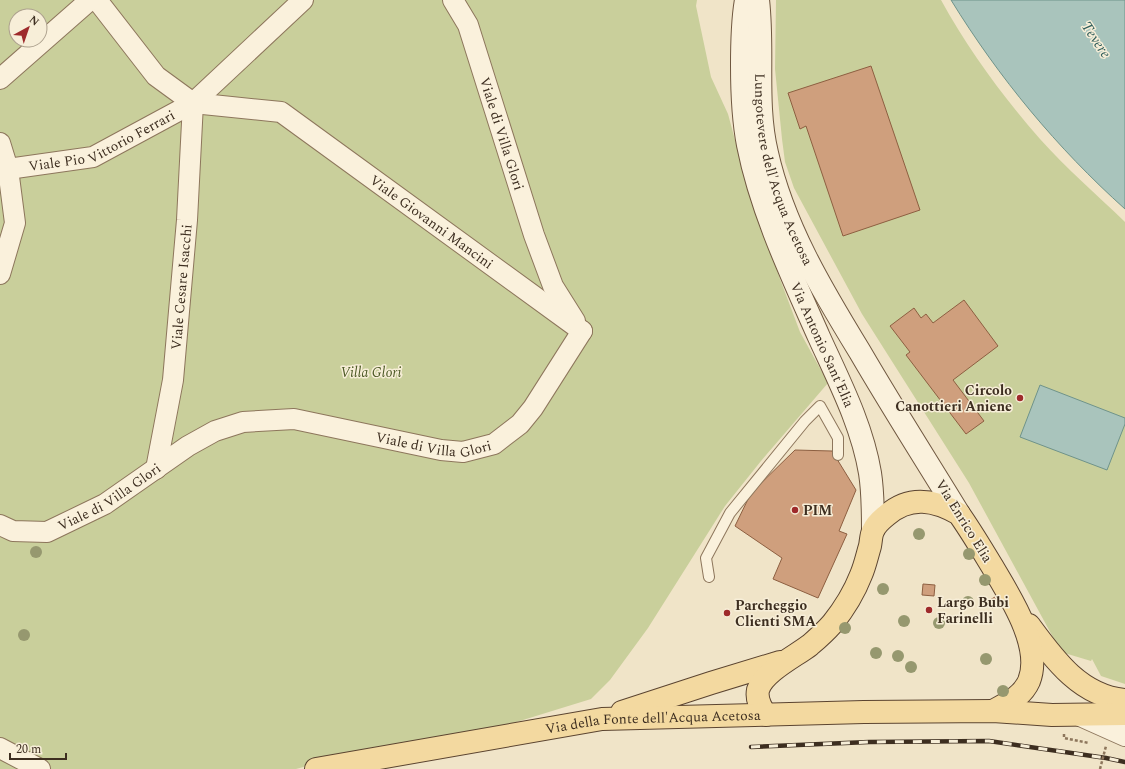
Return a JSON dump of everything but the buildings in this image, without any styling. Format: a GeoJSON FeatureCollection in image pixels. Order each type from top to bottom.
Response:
{"type":"FeatureCollection","features":[{"type":"Feature","properties":{"kind":"main road","name":"Via Antonio Sant'Elia"},"geometry":{"type":"LineString","coordinates":[[746,0],[743,27],[744,120],[751,159],[761,194],[787,262],[845,394],[863,441],[871,481],[873,505],[873,530],[865,565],[847,603],[821,636],[784,661],[762,683],[758,690],[758,700],[766,715]]}},
{"type":"Feature","properties":{"kind":"main road","name":"Lungotevere dell'Acqua Acetosa"},"geometry":{"type":"LineString","coordinates":[[758,0],[761,46],[761,102],[767,154],[778,190],[798,241],[845,329]]}},
{"type":"Feature","properties":{"kind":"main road","name":"Via Enrico Elia"},"geometry":{"type":"LineString","coordinates":[[845,329],[1018,609],[1031,647],[1032,662],[1030,676],[1026,687],[1018,696],[993,711]]}},
{"type":"Feature","properties":{"kind":"main road"},"geometry":{"type":"LineString","coordinates":[[873,530],[895,508],[907,503],[918,502],[936,504],[959,514]]}},
{"type":"Feature","properties":{"kind":"main road"},"geometry":{"type":"LineString","coordinates":[[1018,609],[1048,651],[1074,678],[1088,688],[1104,696],[1112,699],[1125,700]]}},
{"type":"Feature","properties":{"kind":"main road","name":"Via Antonio Sant'Elia"},"geometry":{"type":"LineString","coordinates":[[602,719],[711,683],[784,661]]}},
{"type":"Feature","properties":{"kind":"main road","name":"Via della Fonte dell'Acqua Acetosa"},"geometry":{"type":"LineString","coordinates":[[316,769],[602,719],[864,712],[993,711],[1078,716],[1125,714]]}},
{"type":"Feature","properties":{"kind":"street"},"geometry":{"type":"LineString","coordinates":[[0,79],[90,0]]}},
{"type":"Feature","properties":{"kind":"street"},"geometry":{"type":"LineString","coordinates":[[97,0],[156,76],[193,103]]}},
{"type":"Feature","properties":{"kind":"street","name":"Viale Pio Vittorio Ferrari"},"geometry":{"type":"LineString","coordinates":[[8,169],[93,157],[193,103],[303,0]]}},
{"type":"Feature","properties":{"kind":"street","name":"Viale di Villa Glori"},"geometry":{"type":"LineString","coordinates":[[0,525],[13,531],[47,532],[105,504],[188,446],[215,431],[243,422],[294,419],[441,450],[463,452],[494,444],[520,424],[534,408],[582,331],[553,286],[534,235],[468,25],[453,0]]}},
{"type":"Feature","properties":{"kind":"street","name":"Viale Giovanni Mancini"},"geometry":{"type":"LineString","coordinates":[[193,103],[281,112],[582,331]]}},
{"type":"Feature","properties":{"kind":"street","name":"Viale Cesare Isacchi"},"geometry":{"type":"LineString","coordinates":[[156,469],[173,380],[187,220],[193,103]]}},
{"type":"Feature","properties":{"kind":"street"},"geometry":{"type":"LineString","coordinates":[[0,143],[8,169],[15,224],[0,274]]}},
{"type":"Feature","properties":{"kind":"street"},"geometry":{"type":"LineString","coordinates":[[1078,716],[1125,736]]}},
{"type":"Feature","properties":{"kind":"street"},"geometry":{"type":"LineString","coordinates":[[0,748],[40,769]]}},
{"type":"Feature","properties":{"kind":"lane"},"geometry":{"type":"LineString","coordinates":[[709,577],[706,558],[730,513],[820,406],[838,438],[838,455]]}},
{"type":"Feature","properties":{"kind":"path"},"geometry":{"type":"LineString","coordinates":[[1064,738],[1092,743]]}},
{"type":"Feature","properties":{"kind":"path"},"geometry":{"type":"LineString","coordinates":[[1099,745],[1106,746],[1100,769]]}},
{"type":"Feature","properties":{"kind":"green space","name":"Villa Glori"},"geometry":{"type":"Polygon","coordinates":[[[0,0],[697,0],[696,6],[711,77],[728,114],[745,177],[800,332],[828,383],[761,461],[725,506],[648,628],[610,680],[591,699],[510,724],[403,749],[318,763],[296,769],[0,769],[0,0]]]}},
{"type":"Feature","properties":{"kind":"green space","name":"Circolo Canottieri Aniene"},"geometry":{"type":"Polygon","coordinates":[[[776,0],[941,0],[974,54],[1026,123],[1060,160],[1125,222],[1125,684],[1101,676],[1092,659],[1091,661],[1061,652],[969,483],[862,314],[794,188],[785,162],[775,69],[776,0]]]}},
{"type":"Feature","properties":{"kind":"water","name":"Tevere"},"geometry":{"type":"Polygon","coordinates":[[[951,0],[1125,0],[1125,209],[1076,162],[1030,111],[969,29],[951,0]]]}},
{"type":"Feature","properties":{"kind":"water"},"geometry":{"type":"Polygon","coordinates":[[[1040,385],[1125,418],[1125,424],[1107,470],[1020,437],[1040,385]]]}},
{"type":"Feature","properties":{"kind":"railway"},"geometry":{"type":"LineString","coordinates":[[751,747],[869,742],[989,741],[1125,762]]}},
{"type":"Feature","properties":{"kind":"place","name":"Circolo Canottieri Aniene"},"geometry":{"type":"Point","coordinates":[1020,398]}},
{"type":"Feature","properties":{"kind":"place","name":"PIM"},"geometry":{"type":"Point","coordinates":[795,510]}},
{"type":"Feature","properties":{"kind":"place","name":"Largo Bubi Farinelli"},"geometry":{"type":"Point","coordinates":[929,610]}},
{"type":"Feature","properties":{"kind":"place","name":"Parcheggio Clienti SMA"},"geometry":{"type":"Point","coordinates":[727,613]}}]}
